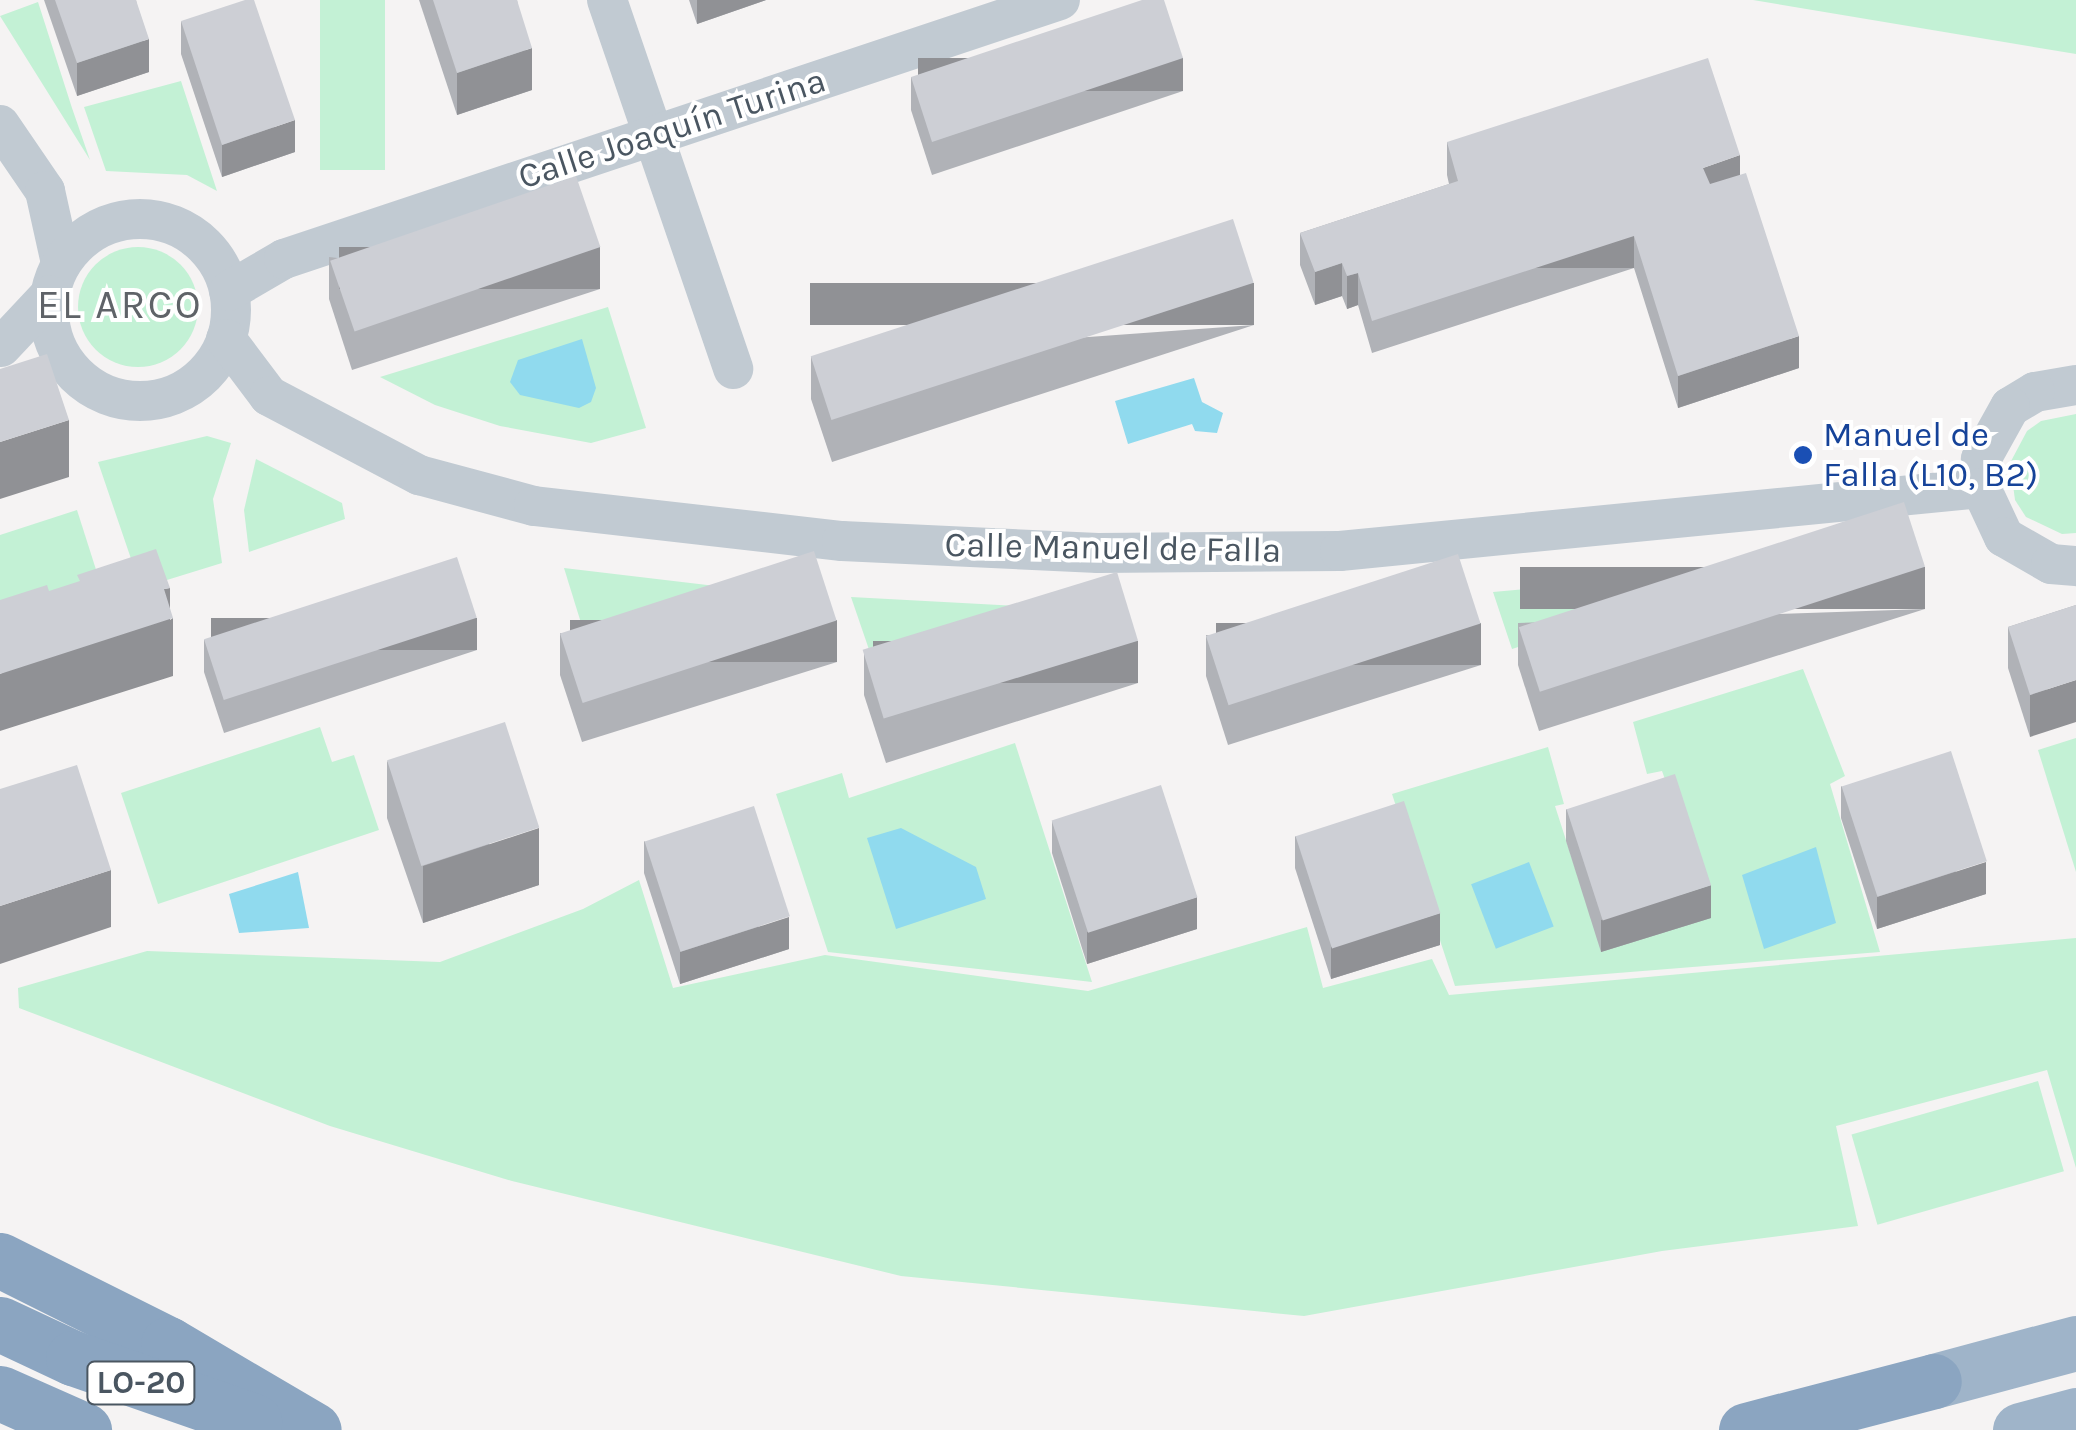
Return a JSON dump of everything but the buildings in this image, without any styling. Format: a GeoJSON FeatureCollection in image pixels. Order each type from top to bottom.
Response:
{"type":"FeatureCollection","features":[{"type":"Feature","properties":{"kind":"highway"},"geometry":{"type":"LineString","coordinates":[[0,1260],[168,1344],[314,1430]]}},
{"type":"Feature","properties":{"kind":"highway","name":"LO-20"},"geometry":{"type":"LineString","coordinates":[[0,1324],[90,1364],[286,1430]]}},
{"type":"Feature","properties":{"kind":"highway"},"geometry":{"type":"LineString","coordinates":[[1746,1430],[2076,1343]]}},
{"type":"Feature","properties":{"kind":"highway","name":"LO-20"},"geometry":{"type":"LineString","coordinates":[[0,1393],[84,1430]]}},
{"type":"Feature","properties":{"kind":"highway"},"geometry":{"type":"LineString","coordinates":[[2020,1430],[2076,1415]]}},
{"type":"Feature","properties":{"kind":"street"},"geometry":{"type":"LineString","coordinates":[[607,0],[733,369]]}},
{"type":"Feature","properties":{"kind":"street","name":"Calle Joaquín Turina"},"geometry":{"type":"LineString","coordinates":[[229,291],[284,259],[1060,0]]}},
{"type":"Feature","properties":{"kind":"street"},"geometry":{"type":"LineString","coordinates":[[0,124],[45,191],[55,279],[48,320],[65,360],[93,389],[118,399],[173,395],[196,381],[226,340],[229,291],[205,246],[183,230],[130,219],[45,191]]}},
{"type":"Feature","properties":{"kind":"street"},"geometry":{"type":"LineString","coordinates":[[65,360],[1,348],[80,240],[130,219]]}},
{"type":"Feature","properties":{"kind":"street","name":"Calle Joaquín Turina"},"geometry":{"type":"LineString","coordinates":[[205,246],[284,259]]}},
{"type":"Feature","properties":{"kind":"street","name":"Calle Manuel de Falla"},"geometry":{"type":"LineString","coordinates":[[226,340],[269,396]]}},
{"type":"Feature","properties":{"kind":"street","name":"Calle Manuel de Falla"},"geometry":{"type":"LineString","coordinates":[[196,381],[269,396],[419,474],[517,502],[645,523],[842,540],[1098,553],[1340,551],[1981,488]]}},
{"type":"Feature","properties":{"kind":"street"},"geometry":{"type":"LineString","coordinates":[[2076,386],[2035,392],[2010,407],[1986,444],[1981,488],[2004,537],[2051,564],[2076,566]]}},
{"type":"Feature","properties":{"kind":"green space"},"geometry":{"type":"Polygon","coordinates":[[[320,0],[385,0],[385,170],[320,170],[320,0]]]}},
{"type":"Feature","properties":{"kind":"green space"},"geometry":{"type":"Polygon","coordinates":[[[1753,0],[2076,0],[2076,54],[1753,0]]]}},
{"type":"Feature","properties":{"kind":"green space"},"geometry":{"type":"Polygon","coordinates":[[[38,2],[72,108],[90,160],[0,16],[38,2]]]}},
{"type":"Feature","properties":{"kind":"green space"},"geometry":{"type":"Polygon","coordinates":[[[181,81],[217,191],[187,175],[106,171],[84,107],[181,81]]]}},
{"type":"Feature","properties":{"kind":"green space"},"geometry":{"type":"Polygon","coordinates":[[[138,247],[161,252],[180,265],[193,284],[198,307],[193,330],[180,349],[161,362],[138,367],[115,362],[96,349],[83,330],[78,307],[83,284],[96,265],[115,252],[138,247]]]}},
{"type":"Feature","properties":{"kind":"green space"},"geometry":{"type":"Polygon","coordinates":[[[608,307],[646,428],[591,443],[500,426],[435,405],[380,377],[608,307]]]}},
{"type":"Feature","properties":{"kind":"green space"},"geometry":{"type":"Polygon","coordinates":[[[2076,414],[2076,533],[2062,534],[2026,517],[2015,500],[2010,463],[2027,431],[2041,421],[2076,414]]]}},
{"type":"Feature","properties":{"kind":"green space"},"geometry":{"type":"Polygon","coordinates":[[[207,436],[231,443],[213,499],[222,563],[141,588],[98,462],[207,436]]]}},
{"type":"Feature","properties":{"kind":"green space"},"geometry":{"type":"Polygon","coordinates":[[[256,459],[342,503],[345,519],[249,552],[244,510],[256,459]]]}},
{"type":"Feature","properties":{"kind":"green space"},"geometry":{"type":"Polygon","coordinates":[[[77,510],[106,601],[0,637],[0,535],[77,510]]]}},
{"type":"Feature","properties":{"kind":"green space"},"geometry":{"type":"Polygon","coordinates":[[[564,568],[767,592],[590,652],[564,568]]]}},
{"type":"Feature","properties":{"kind":"green space"},"geometry":{"type":"Polygon","coordinates":[[[1635,579],[1644,607],[1512,649],[1493,592],[1635,579]]]}},
{"type":"Feature","properties":{"kind":"green space"},"geometry":{"type":"Polygon","coordinates":[[[851,597],[1053,608],[876,670],[851,597]]]}},
{"type":"Feature","properties":{"kind":"green space"},"geometry":{"type":"Polygon","coordinates":[[[1803,669],[1845,776],[1830,784],[1880,952],[1455,986],[1392,794],[1548,747],[1564,804],[1555,806],[1602,952],[1675,807],[1662,771],[1647,774],[1633,722],[1803,669]]]}},
{"type":"Feature","properties":{"kind":"green space"},"geometry":{"type":"Polygon","coordinates":[[[320,727],[332,762],[354,755],[379,830],[158,904],[121,793],[320,727]]]}},
{"type":"Feature","properties":{"kind":"green space"},"geometry":{"type":"Polygon","coordinates":[[[2076,738],[2076,872],[2038,750],[2076,738]]]}},
{"type":"Feature","properties":{"kind":"green space"},"geometry":{"type":"Polygon","coordinates":[[[1015,743],[1092,982],[828,952],[776,794],[842,773],[849,798],[1015,743]]]}},
{"type":"Feature","properties":{"kind":"green space"},"geometry":{"type":"Polygon","coordinates":[[[639,880],[673,988],[825,955],[1088,991],[1307,927],[1323,988],[1432,959],[1449,995],[2076,938],[2076,1168],[2047,1070],[1836,1126],[1858,1226],[1662,1251],[1304,1316],[901,1276],[512,1181],[330,1126],[19,1008],[18,988],[147,951],[440,962],[583,909],[639,880]]]}},
{"type":"Feature","properties":{"kind":"green space"},"geometry":{"type":"Polygon","coordinates":[[[2038,1081],[2064,1171],[1877,1225],[1852,1134],[2038,1081]]]}},
{"type":"Feature","properties":{"kind":"water"},"geometry":{"type":"Polygon","coordinates":[[[582,339],[596,388],[591,402],[579,408],[520,395],[510,382],[518,360],[582,339]]]}},
{"type":"Feature","properties":{"kind":"water"},"geometry":{"type":"Polygon","coordinates":[[[1194,378],[1202,402],[1223,413],[1217,433],[1195,431],[1192,424],[1128,444],[1115,401],[1194,378]]]}},
{"type":"Feature","properties":{"kind":"water"},"geometry":{"type":"Polygon","coordinates":[[[901,828],[976,867],[986,899],[896,929],[867,838],[901,828]]]}},
{"type":"Feature","properties":{"kind":"water"},"geometry":{"type":"Polygon","coordinates":[[[1816,847],[1836,923],[1764,949],[1742,875],[1816,847]]]}},
{"type":"Feature","properties":{"kind":"water"},"geometry":{"type":"Polygon","coordinates":[[[1529,862],[1554,926],[1496,949],[1471,884],[1529,862]]]}},
{"type":"Feature","properties":{"kind":"water"},"geometry":{"type":"Polygon","coordinates":[[[298,872],[309,928],[239,933],[229,894],[298,872]]]}},
{"type":"Feature","properties":{"kind":"place","name":"Manuel de Falla (L10, B2)"},"geometry":{"type":"Point","coordinates":[1803,455]}},
{"type":"Feature","properties":{"kind":"district","name":"EL ARCO"},"geometry":{"type":"Point","coordinates":[120,305]}}]}
